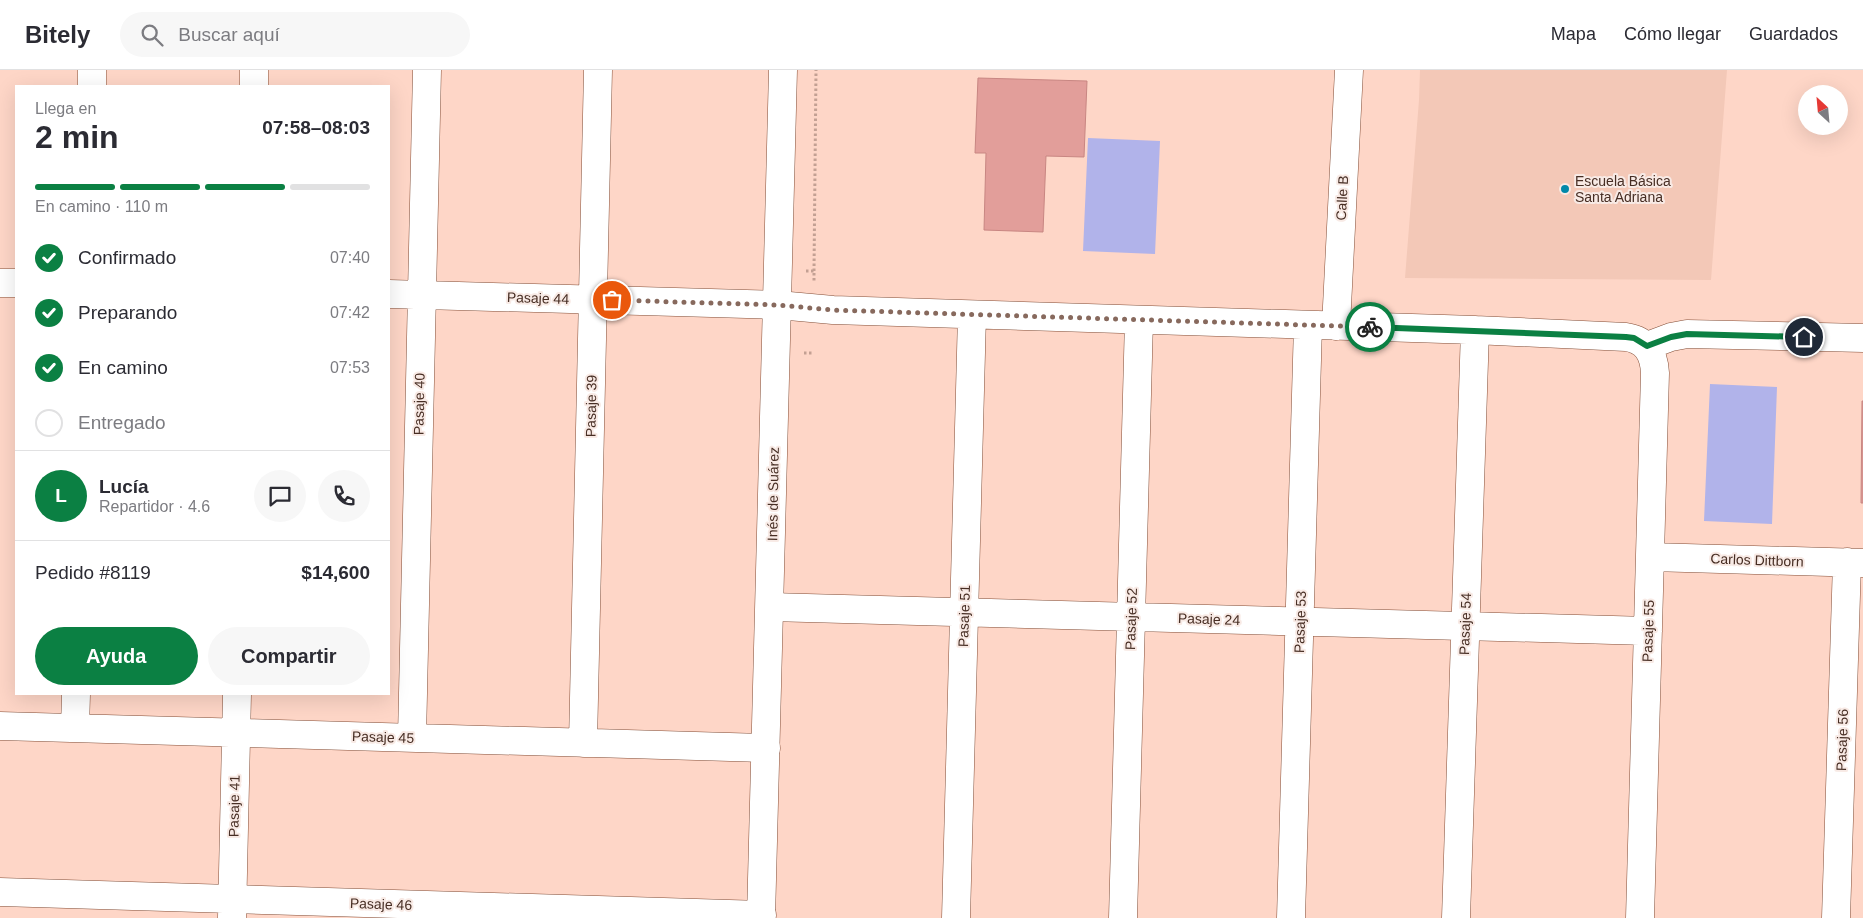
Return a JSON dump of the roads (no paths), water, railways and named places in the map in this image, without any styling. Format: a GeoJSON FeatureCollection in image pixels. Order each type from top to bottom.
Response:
{"type":"FeatureCollection","features":[{"type":"Feature","properties":{"kind":"street"},"geometry":{"type":"LineString","coordinates":[[92,70],[92,85]]}},
{"type":"Feature","properties":{"kind":"street"},"geometry":{"type":"LineString","coordinates":[[254,70],[254,85]]}},
{"type":"Feature","properties":{"kind":"street","name":"Pasaje 40"},"geometry":{"type":"LineString","coordinates":[[412,738],[427,70]]}},
{"type":"Feature","properties":{"kind":"street","name":"Pasaje 39"},"geometry":{"type":"LineString","coordinates":[[583,743],[598,70]]}},
{"type":"Feature","properties":{"kind":"street","name":"Inés de Suárez"},"geometry":{"type":"LineString","coordinates":[[762,917],[784,70]]}},
{"type":"Feature","properties":{"kind":"street","name":"Calle B"},"geometry":{"type":"LineString","coordinates":[[1336,326],[1348,70]]}},
{"type":"Feature","properties":{"kind":"street"},"geometry":{"type":"LineString","coordinates":[[0,282],[15,283]]}},
{"type":"Feature","properties":{"kind":"street","name":"Pasaje 44"},"geometry":{"type":"LineString","coordinates":[[390,294],[778,305]]}},
{"type":"Feature","properties":{"kind":"street"},"geometry":{"type":"LineString","coordinates":[[778,305],[832,310],[1475,330],[1626,337],[1634,338],[1647,346],[1671,337],[1687,334],[1863,338]]}},
{"type":"Feature","properties":{"kind":"street","name":"Pasaje 51"},"geometry":{"type":"LineString","coordinates":[[956,918],[972,315]]}},
{"type":"Feature","properties":{"kind":"street","name":"Pasaje 52"},"geometry":{"type":"LineString","coordinates":[[1123,918],[1139,320]]}},
{"type":"Feature","properties":{"kind":"street","name":"Pasaje 53"},"geometry":{"type":"LineString","coordinates":[[1291,918],[1308,325]]}},
{"type":"Feature","properties":{"kind":"street","name":"Pasaje 54"},"geometry":{"type":"LineString","coordinates":[[1456,918],[1475,330]]}},
{"type":"Feature","properties":{"kind":"street","name":"Pasaje 55"},"geometry":{"type":"LineString","coordinates":[[1640,918],[1655,373],[1652,354],[1647,346]]}},
{"type":"Feature","properties":{"kind":"street","name":"Carlos Dittborn"},"geometry":{"type":"LineString","coordinates":[[1651,557],[1855,563]]}},
{"type":"Feature","properties":{"kind":"street","name":"Pasaje 56"},"geometry":{"type":"LineString","coordinates":[[1836,918],[1855,563]]}},
{"type":"Feature","properties":{"kind":"street","name":"Pasaje 24"},"geometry":{"type":"LineString","coordinates":[[770,606],[1648,631]]}},
{"type":"Feature","properties":{"kind":"street"},"geometry":{"type":"LineString","coordinates":[[75,728],[76,695]]}},
{"type":"Feature","properties":{"kind":"street","name":"Pasaje 41"},"geometry":{"type":"LineString","coordinates":[[232,909],[237,695]]}},
{"type":"Feature","properties":{"kind":"street","name":"Pasaje 45"},"geometry":{"type":"LineString","coordinates":[[0,726],[766,748]]}},
{"type":"Feature","properties":{"kind":"street","name":"Pasaje 46"},"geometry":{"type":"LineString","coordinates":[[0,892],[232,909],[762,917]]}},
{"type":"Feature","properties":{"kind":"place","name":"Escuela Básica Santa Adriana"},"geometry":{"type":"Point","coordinates":[1565,189]}}]}
